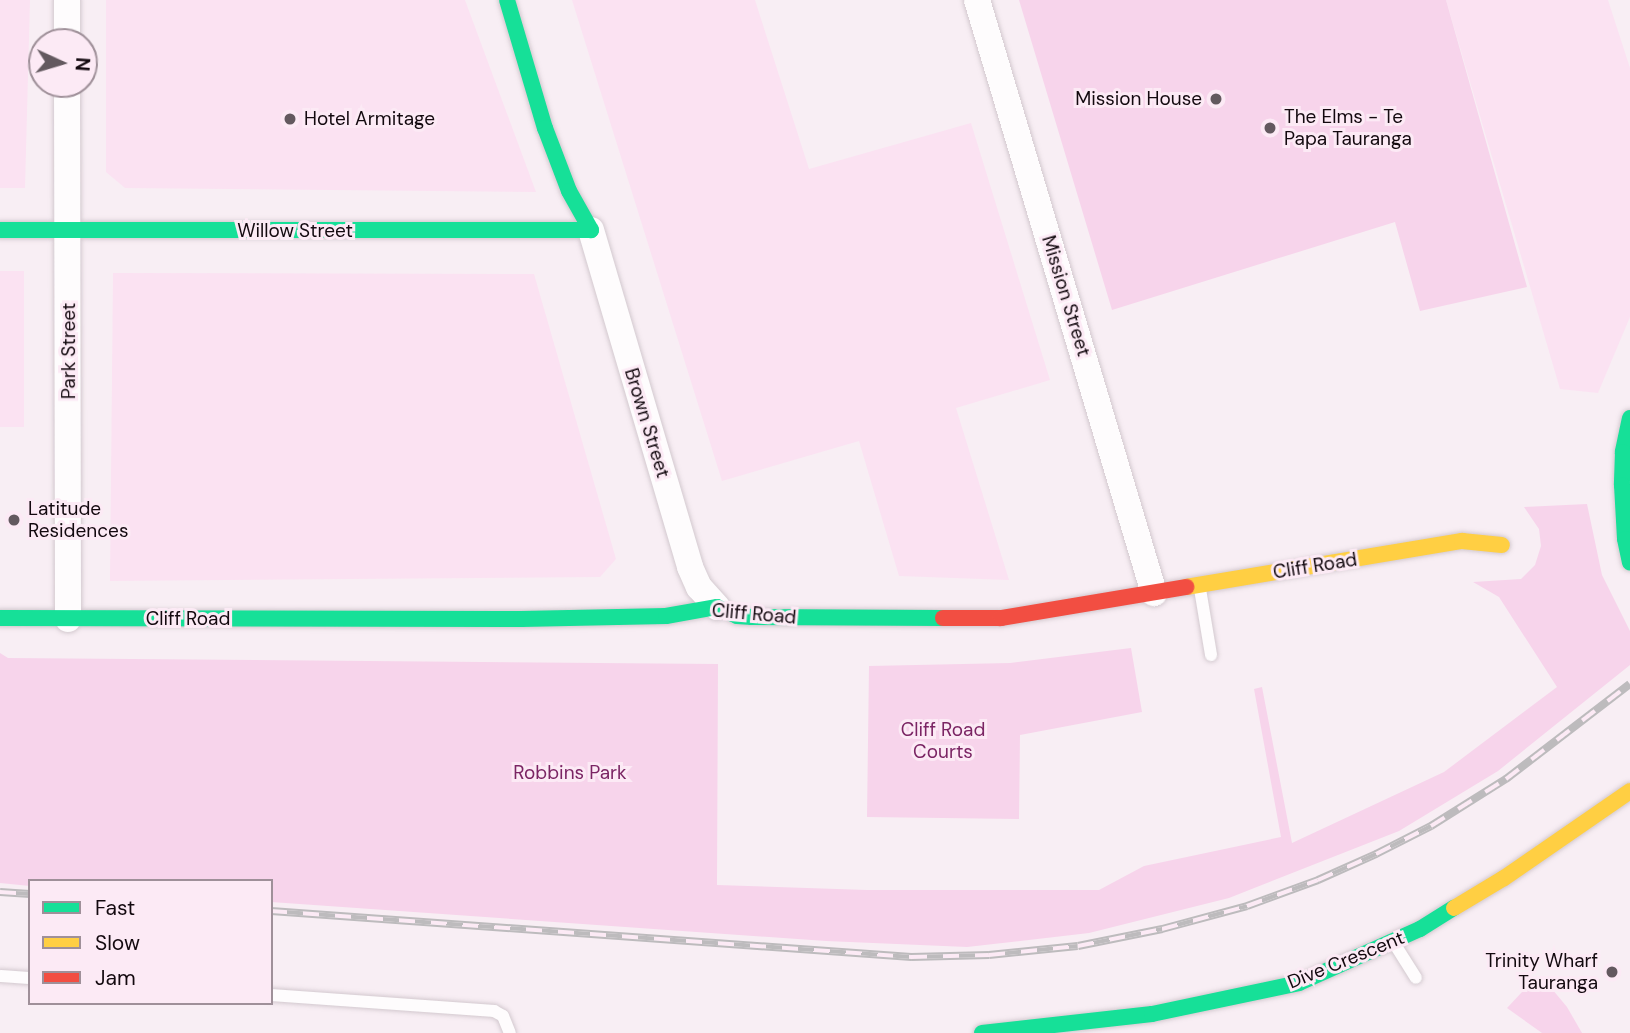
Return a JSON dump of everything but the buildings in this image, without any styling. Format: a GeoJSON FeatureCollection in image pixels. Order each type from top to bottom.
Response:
{"type":"FeatureCollection","features":[{"type":"Feature","properties":{"kind":"street"},"geometry":{"type":"LineString","coordinates":[[67,0],[67,28]]}},
{"type":"Feature","properties":{"kind":"street","name":"Brown Street"},"geometry":{"type":"LineString","coordinates":[[507,0],[545,128],[569,191],[591,230]]}},
{"type":"Feature","properties":{"kind":"street","name":"Mission Street"},"geometry":{"type":"LineString","coordinates":[[977,0],[1154,593]]}},
{"type":"Feature","properties":{"kind":"street","name":"Park Street"},"geometry":{"type":"LineString","coordinates":[[67,98],[68,619]]}},
{"type":"Feature","properties":{"kind":"street","name":"Brown Street"},"geometry":{"type":"LineString","coordinates":[[584,180],[591,230],[690,567],[699,587],[717,607]]}},
{"type":"Feature","properties":{"kind":"street","name":"Willow Street"},"geometry":{"type":"LineString","coordinates":[[0,230],[591,230]]}},
{"type":"Feature","properties":{"kind":"street"},"geometry":{"type":"LineString","coordinates":[[1630,418],[1623,452],[1622,485],[1625,539],[1630,562]]}},
{"type":"Feature","properties":{"kind":"street","name":"Cliff Road"},"geometry":{"type":"LineString","coordinates":[[0,618],[535,619],[666,616],[717,607],[737,616],[752,617],[1001,618],[1462,541],[1502,545]]}},
{"type":"Feature","properties":{"kind":"street","name":"Dive Crescent"},"geometry":{"type":"LineString","coordinates":[[982,1033],[1152,1014],[1299,982],[1394,943],[1504,878],[1630,791]]}},
{"type":"Feature","properties":{"kind":"lane"},"geometry":{"type":"LineString","coordinates":[[1199,585],[1211,655]]}},
{"type":"Feature","properties":{"kind":"lane"},"geometry":{"type":"LineString","coordinates":[[1394,943],[1416,978]]}},
{"type":"Feature","properties":{"kind":"lane"},"geometry":{"type":"LineString","coordinates":[[0,976],[28,978]]}},
{"type":"Feature","properties":{"kind":"lane"},"geometry":{"type":"LineString","coordinates":[[273,995],[494,1011],[503,1016],[510,1033]]}},
{"type":"Feature","properties":{"kind":"shaded area"},"geometry":{"type":"Polygon","coordinates":[[[0,0],[30,0],[25,188],[0,188],[0,0]]]}},
{"type":"Feature","properties":{"kind":"shaded area"},"geometry":{"type":"Polygon","coordinates":[[[106,0],[465,0],[536,192],[125,188],[106,172],[106,0]]]}},
{"type":"Feature","properties":{"kind":"shaded area"},"geometry":{"type":"Polygon","coordinates":[[[572,0],[755,0],[809,169],[971,123],[1050,380],[956,408],[1009,580],[899,576],[859,441],[722,481],[572,0]]]}},
{"type":"Feature","properties":{"kind":"shaded area"},"geometry":{"type":"Polygon","coordinates":[[[1446,0],[1608,0],[1630,68],[1630,317],[1598,393],[1560,389],[1446,0]]]}},
{"type":"Feature","properties":{"kind":"shaded area"},"geometry":{"type":"Polygon","coordinates":[[[0,271],[24,271],[24,427],[0,427],[0,271]]]}},
{"type":"Feature","properties":{"kind":"shaded area"},"geometry":{"type":"Polygon","coordinates":[[[113,273],[534,274],[616,559],[600,577],[110,581],[113,273]]]}},
{"type":"Feature","properties":{"kind":"green space","name":"The Elms - Te Papa Tauranga"},"geometry":{"type":"Polygon","coordinates":[[[1019,0],[1446,0],[1527,287],[1420,311],[1395,222],[1112,310],[1019,0]]]}},
{"type":"Feature","properties":{"kind":"green space","name":"Robbins Park"},"geometry":{"type":"Polygon","coordinates":[[[1587,504],[1602,575],[1630,631],[1630,665],[1498,771],[1399,831],[1229,898],[1089,933],[967,947],[826,941],[273,902],[273,879],[28,879],[28,886],[0,883],[0,653],[8,658],[718,664],[717,885],[867,890],[1099,890],[1144,866],[1281,837],[1254,689],[1262,687],[1292,843],[1444,772],[1557,687],[1499,597],[1473,582],[1521,579],[1535,565],[1541,546],[1539,529],[1524,507],[1587,504]]]}},
{"type":"Feature","properties":{"kind":"green space","name":"Cliff Road Courts"},"geometry":{"type":"Polygon","coordinates":[[[1131,648],[1142,712],[1020,735],[1019,819],[867,817],[869,666],[1010,663],[1131,648]]]}},
{"type":"Feature","properties":{"kind":"green space"},"geometry":{"type":"Polygon","coordinates":[[[1537,976],[1542,977],[1567,1007],[1582,1033],[1542,1033],[1507,1008],[1537,976]]]}},
{"type":"Feature","properties":{"kind":"railway"},"geometry":{"type":"LineString","coordinates":[[273,911],[911,957],[989,955],[1078,946],[1162,929],[1247,906],[1318,880],[1376,854],[1431,826],[1506,779],[1630,684]]}},
{"type":"Feature","properties":{"kind":"railway"},"geometry":{"type":"LineString","coordinates":[[0,892],[28,894]]}},
{"type":"Feature","properties":{"kind":"traffic: fast"},"geometry":{"type":"LineString","coordinates":[[507,0],[545,128],[569,191],[591,230]]}},
{"type":"Feature","properties":{"kind":"traffic: fast"},"geometry":{"type":"LineString","coordinates":[[0,230],[591,230]]}},
{"type":"Feature","properties":{"kind":"traffic: fast"},"geometry":{"type":"LineString","coordinates":[[1630,418],[1623,452],[1622,485],[1625,539],[1630,562]]}},
{"type":"Feature","properties":{"kind":"traffic: fast"},"geometry":{"type":"LineString","coordinates":[[0,618],[521,619],[666,616],[717,607],[737,616],[752,617],[943,618]]}},
{"type":"Feature","properties":{"kind":"traffic: fast"},"geometry":{"type":"LineString","coordinates":[[982,1033],[1152,1014],[1299,983],[1420,929],[1454,908]]}},
{"type":"Feature","properties":{"kind":"traffic: slow"},"geometry":{"type":"LineString","coordinates":[[1186,587],[1462,541],[1502,545]]}},
{"type":"Feature","properties":{"kind":"traffic: slow"},"geometry":{"type":"LineString","coordinates":[[1454,908],[1504,878],[1630,791]]}},
{"type":"Feature","properties":{"kind":"traffic: jam"},"geometry":{"type":"LineString","coordinates":[[943,618],[1001,618],[1186,587]]}},
{"type":"Feature","properties":{"kind":"place","name":"Mission House"},"geometry":{"type":"Point","coordinates":[1216,99]}},
{"type":"Feature","properties":{"kind":"place","name":"Hotel Armitage"},"geometry":{"type":"Point","coordinates":[290,119]}},
{"type":"Feature","properties":{"kind":"place","name":"The Elms - Te Papa Tauranga"},"geometry":{"type":"Point","coordinates":[1270,128]}},
{"type":"Feature","properties":{"kind":"place","name":"Latitude Residences"},"geometry":{"type":"Point","coordinates":[14,520]}},
{"type":"Feature","properties":{"kind":"place","name":"Trinity Wharf Tauranga"},"geometry":{"type":"Point","coordinates":[1612,972]}}]}
